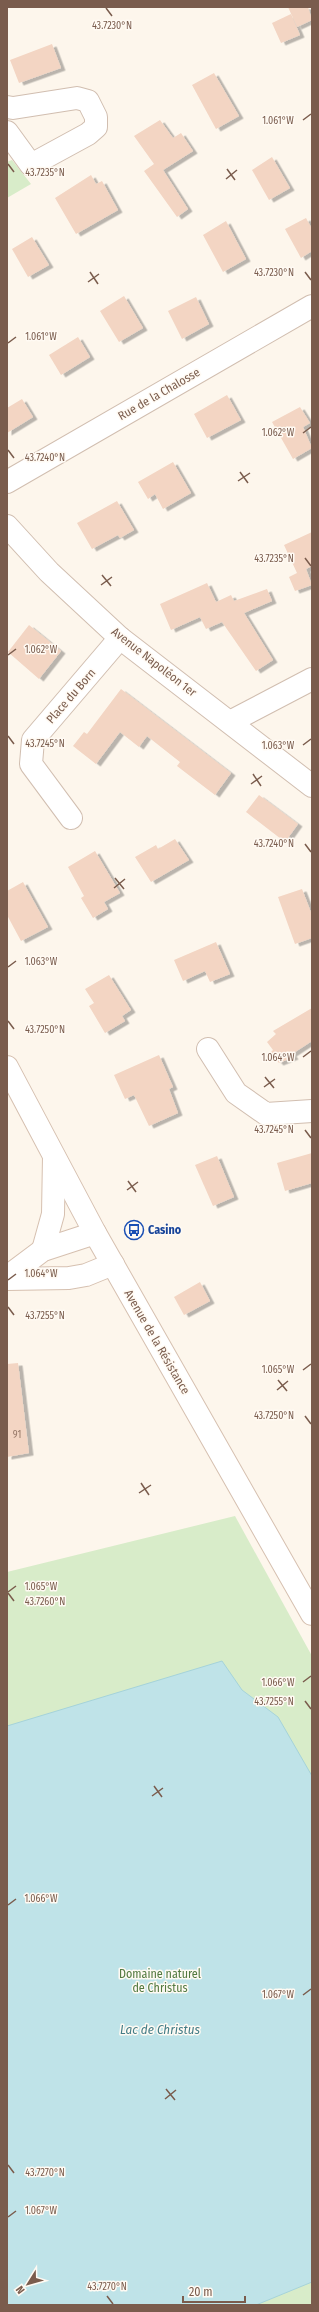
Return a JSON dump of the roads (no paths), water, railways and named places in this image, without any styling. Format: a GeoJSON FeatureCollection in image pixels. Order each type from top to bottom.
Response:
{"type":"FeatureCollection","features":[{"type":"Feature","properties":{"kind":"street"},"geometry":{"type":"LineString","coordinates":[[7,107],[13,108],[77,98],[88,101],[96,116],[96,127],[88,134],[31,165],[7,132]]}},
{"type":"Feature","properties":{"kind":"street","name":"Rue de la Chalosse"},"geometry":{"type":"LineString","coordinates":[[7,482],[312,306]]}},
{"type":"Feature","properties":{"kind":"street","name":"Avenue Napoléon 1er"},"geometry":{"type":"LineString","coordinates":[[7,526],[49,572],[120,638],[312,786]]}},
{"type":"Feature","properties":{"kind":"street","name":"Place du Born"},"geometry":{"type":"LineString","coordinates":[[71,818],[31,764],[33,740],[120,638]]}},
{"type":"Feature","properties":{"kind":"street"},"geometry":{"type":"LineString","coordinates":[[230,722],[312,679]]}},
{"type":"Feature","properties":{"kind":"street"},"geometry":{"type":"LineString","coordinates":[[208,1049],[236,1093],[266,1114],[312,1111]]}},
{"type":"Feature","properties":{"kind":"street","name":"Avenue de la Résistance"},"geometry":{"type":"LineString","coordinates":[[7,1067],[95,1233],[312,1614]]}},
{"type":"Feature","properties":{"kind":"street"},"geometry":{"type":"LineString","coordinates":[[43,1250],[53,1214],[54,1155]]}},
{"type":"Feature","properties":{"kind":"street"},"geometry":{"type":"LineString","coordinates":[[7,1278],[43,1250],[95,1233]]}},
{"type":"Feature","properties":{"kind":"street"},"geometry":{"type":"LineString","coordinates":[[7,1278],[69,1278],[86,1275],[113,1264]]}},
{"type":"Feature","properties":{"kind":"water","name":"Lac de Christus"},"geometry":{"type":"Polygon","coordinates":[[[222,1661],[242,1690],[278,1717],[312,1776],[312,2282],[256,2305],[7,2305],[7,1726],[222,1661]]]}},
{"type":"Feature","properties":{"kind":"place","name":"Casino"},"geometry":{"type":"Point","coordinates":[134,1230]}},
{"type":"Feature","properties":{"kind":"park label","name":"Domaine naturel de Christus"},"geometry":{"type":"Point","coordinates":[160,1981]}}]}
